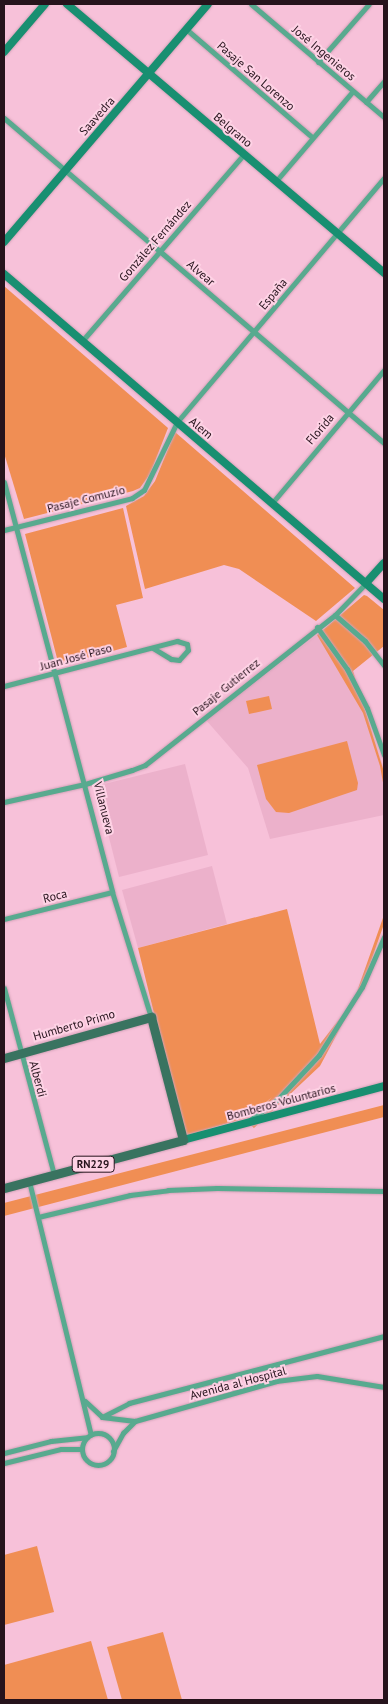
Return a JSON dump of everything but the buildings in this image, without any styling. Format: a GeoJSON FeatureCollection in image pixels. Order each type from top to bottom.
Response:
{"type":"FeatureCollection","features":[{"type":"Feature","properties":{"kind":"main road"},"geometry":{"type":"LineString","coordinates":[[4,52],[45,4]]}},
{"type":"Feature","properties":{"kind":"main road","name":"Belgrano"},"geometry":{"type":"LineString","coordinates":[[67,4],[384,273]]}},
{"type":"Feature","properties":{"kind":"main road","name":"Saavedra"},"geometry":{"type":"LineString","coordinates":[[4,242],[208,4]]}},
{"type":"Feature","properties":{"kind":"main road","name":"Alem"},"geometry":{"type":"LineString","coordinates":[[4,274],[384,599]]}},
{"type":"Feature","properties":{"kind":"main road"},"geometry":{"type":"LineString","coordinates":[[366,583],[384,563]]}},
{"type":"Feature","properties":{"kind":"main road","name":"Humberto Primo"},"geometry":{"type":"LineString","coordinates":[[4,1058],[150,1016]]}},
{"type":"Feature","properties":{"kind":"main road","name":"Villanueva"},"geometry":{"type":"LineString","coordinates":[[150,1016],[183,1140]]}},
{"type":"Feature","properties":{"kind":"main road","name":"Bomberos Voluntarios"},"geometry":{"type":"LineString","coordinates":[[183,1140],[384,1086]]}},
{"type":"Feature","properties":{"kind":"main road","name":"RN229"},"geometry":{"type":"LineString","coordinates":[[4,1188],[183,1140]]}},
{"type":"Feature","properties":{"kind":"street","name":"José Ingenieros"},"geometry":{"type":"LineString","coordinates":[[251,4],[384,117]]}},
{"type":"Feature","properties":{"kind":"street"},"geometry":{"type":"LineString","coordinates":[[318,62],[369,4]]}},
{"type":"Feature","properties":{"kind":"street","name":"Pasaje San Lorenzo"},"geometry":{"type":"LineString","coordinates":[[186,29],[312,137]]}},
{"type":"Feature","properties":{"kind":"street"},"geometry":{"type":"LineString","coordinates":[[366,102],[384,81]]}},
{"type":"Feature","properties":{"kind":"street"},"geometry":{"type":"LineString","coordinates":[[276,181],[353,91]]}},
{"type":"Feature","properties":{"kind":"street","name":"Alvear"},"geometry":{"type":"LineString","coordinates":[[4,118],[384,443]]}},
{"type":"Feature","properties":{"kind":"street","name":"González Fernández"},"geometry":{"type":"LineString","coordinates":[[82,341],[244,154]]}},
{"type":"Feature","properties":{"kind":"street","name":"España"},"geometry":{"type":"LineString","coordinates":[[177,422],[384,178]]}},
{"type":"Feature","properties":{"kind":"street","name":"Florida"},"geometry":{"type":"LineString","coordinates":[[272,503],[384,370]]}},
{"type":"Feature","properties":{"kind":"street","name":"Pasaje Comuzio"},"geometry":{"type":"LineString","coordinates":[[4,530],[136,496],[144,490],[155,470],[164,445],[177,422]]}},
{"type":"Feature","properties":{"kind":"street","name":"Villanueva"},"geometry":{"type":"LineString","coordinates":[[4,482],[112,892],[150,1016]]}},
{"type":"Feature","properties":{"kind":"street","name":"Pasaje Gutierrez"},"geometry":{"type":"LineString","coordinates":[[4,802],[85,784],[144,765],[317,627],[335,615],[366,583]]}},
{"type":"Feature","properties":{"kind":"street"},"geometry":{"type":"LineString","coordinates":[[335,615],[365,641],[384,665]]}},
{"type":"Feature","properties":{"kind":"street"},"geometry":{"type":"LineString","coordinates":[[317,627],[347,669],[369,714],[384,755]]}},
{"type":"Feature","properties":{"kind":"street","name":"Juan José Paso"},"geometry":{"type":"LineString","coordinates":[[4,686],[54,674],[153,648],[182,641],[187,644],[188,650],[179,660],[171,659],[153,648]]}},
{"type":"Feature","properties":{"kind":"street","name":"Roca"},"geometry":{"type":"LineString","coordinates":[[4,918],[112,892]]}},
{"type":"Feature","properties":{"kind":"street"},"geometry":{"type":"LineString","coordinates":[[240,1124],[251,1120],[278,1099],[319,1055],[362,987],[384,937]]}},
{"type":"Feature","properties":{"kind":"street","name":"Alberdi"},"geometry":{"type":"LineString","coordinates":[[4,988],[54,1174]]}},
{"type":"Feature","properties":{"kind":"street"},"geometry":{"type":"LineString","coordinates":[[29,1181],[83,1398],[89,1436],[82,1449],[85,1458],[96,1464],[106,1462],[123,1433],[135,1421]]}},
{"type":"Feature","properties":{"kind":"street"},"geometry":{"type":"LineString","coordinates":[[38,1217],[130,1195],[168,1190],[217,1188],[384,1191]]}},
{"type":"Feature","properties":{"kind":"street"},"geometry":{"type":"LineString","coordinates":[[102,1416],[129,1402],[384,1336]]}},
{"type":"Feature","properties":{"kind":"street","name":"Avenida al Hospital"},"geometry":{"type":"LineString","coordinates":[[135,1421],[276,1381],[300,1377],[329,1377],[384,1387]]}},
{"type":"Feature","properties":{"kind":"street"},"geometry":{"type":"LineString","coordinates":[[83,1398],[90,1408],[102,1416],[135,1421]]}},
{"type":"Feature","properties":{"kind":"street"},"geometry":{"type":"LineString","coordinates":[[4,1453],[51,1441],[98,1433],[108,1437],[113,1444],[113,1451]]}},
{"type":"Feature","properties":{"kind":"street"},"geometry":{"type":"LineString","coordinates":[[4,1463],[61,1449],[82,1449]]}},
{"type":"Feature","properties":{"kind":"shaded area"},"geometry":{"type":"Polygon","coordinates":[[[4,286],[168,428],[150,474],[140,488],[24,519],[4,453],[4,286]]]}},
{"type":"Feature","properties":{"kind":"shaded area"},"geometry":{"type":"Polygon","coordinates":[[[175,432],[355,588],[316,621],[239,569],[224,565],[145,589],[126,506],[144,496],[155,481],[175,432]]]}},
{"type":"Feature","properties":{"kind":"shaded area"},"geometry":{"type":"Polygon","coordinates":[[[123,508],[143,598],[116,605],[127,647],[59,666],[25,534],[123,508]]]}},
{"type":"Feature","properties":{"kind":"shaded area"},"geometry":{"type":"Polygon","coordinates":[[[364,595],[384,610],[384,646],[353,671],[384,772],[384,788],[380,766],[363,713],[317,635],[364,595]]]}},
{"type":"Feature","properties":{"kind":"shaded area"},"geometry":{"type":"Polygon","coordinates":[[[317,635],[346,674],[365,709],[384,769],[384,815],[270,839],[248,768],[206,720],[317,635]]]}},
{"type":"Feature","properties":{"kind":"shaded area"},"geometry":{"type":"Polygon","coordinates":[[[269,696],[272,709],[249,714],[246,701],[269,696]]]}},
{"type":"Feature","properties":{"kind":"shaded area"},"geometry":{"type":"Polygon","coordinates":[[[347,741],[358,783],[357,790],[289,813],[276,812],[266,799],[257,765],[347,741]]]}},
{"type":"Feature","properties":{"kind":"shaded area"},"geometry":{"type":"Polygon","coordinates":[[[185,764],[208,855],[119,877],[96,786],[185,764]]]}},
{"type":"Feature","properties":{"kind":"shaded area"},"geometry":{"type":"Polygon","coordinates":[[[212,866],[227,924],[138,948],[122,890],[212,866]]]}},
{"type":"Feature","properties":{"kind":"shaded area"},"geometry":{"type":"Polygon","coordinates":[[[287,909],[320,1044],[354,1000],[384,915],[384,924],[362,987],[320,1066],[254,1128],[247,1122],[272,1097],[249,1117],[184,1136],[138,948],[287,909]]]}},
{"type":"Feature","properties":{"kind":"shaded area"},"geometry":{"type":"Polygon","coordinates":[[[384,1105],[384,1117],[4,1216],[4,1203],[384,1105]]]}},
{"type":"Feature","properties":{"kind":"shaded area"},"geometry":{"type":"Polygon","coordinates":[[[37,1546],[54,1612],[4,1625],[4,1555],[37,1546]]]}},
{"type":"Feature","properties":{"kind":"shaded area"},"geometry":{"type":"Polygon","coordinates":[[[163,1632],[182,1700],[122,1700],[107,1647],[163,1632]]]}},
{"type":"Feature","properties":{"kind":"shaded area"},"geometry":{"type":"Polygon","coordinates":[[[91,1641],[108,1700],[4,1700],[4,1665],[91,1641]]]}}]}
